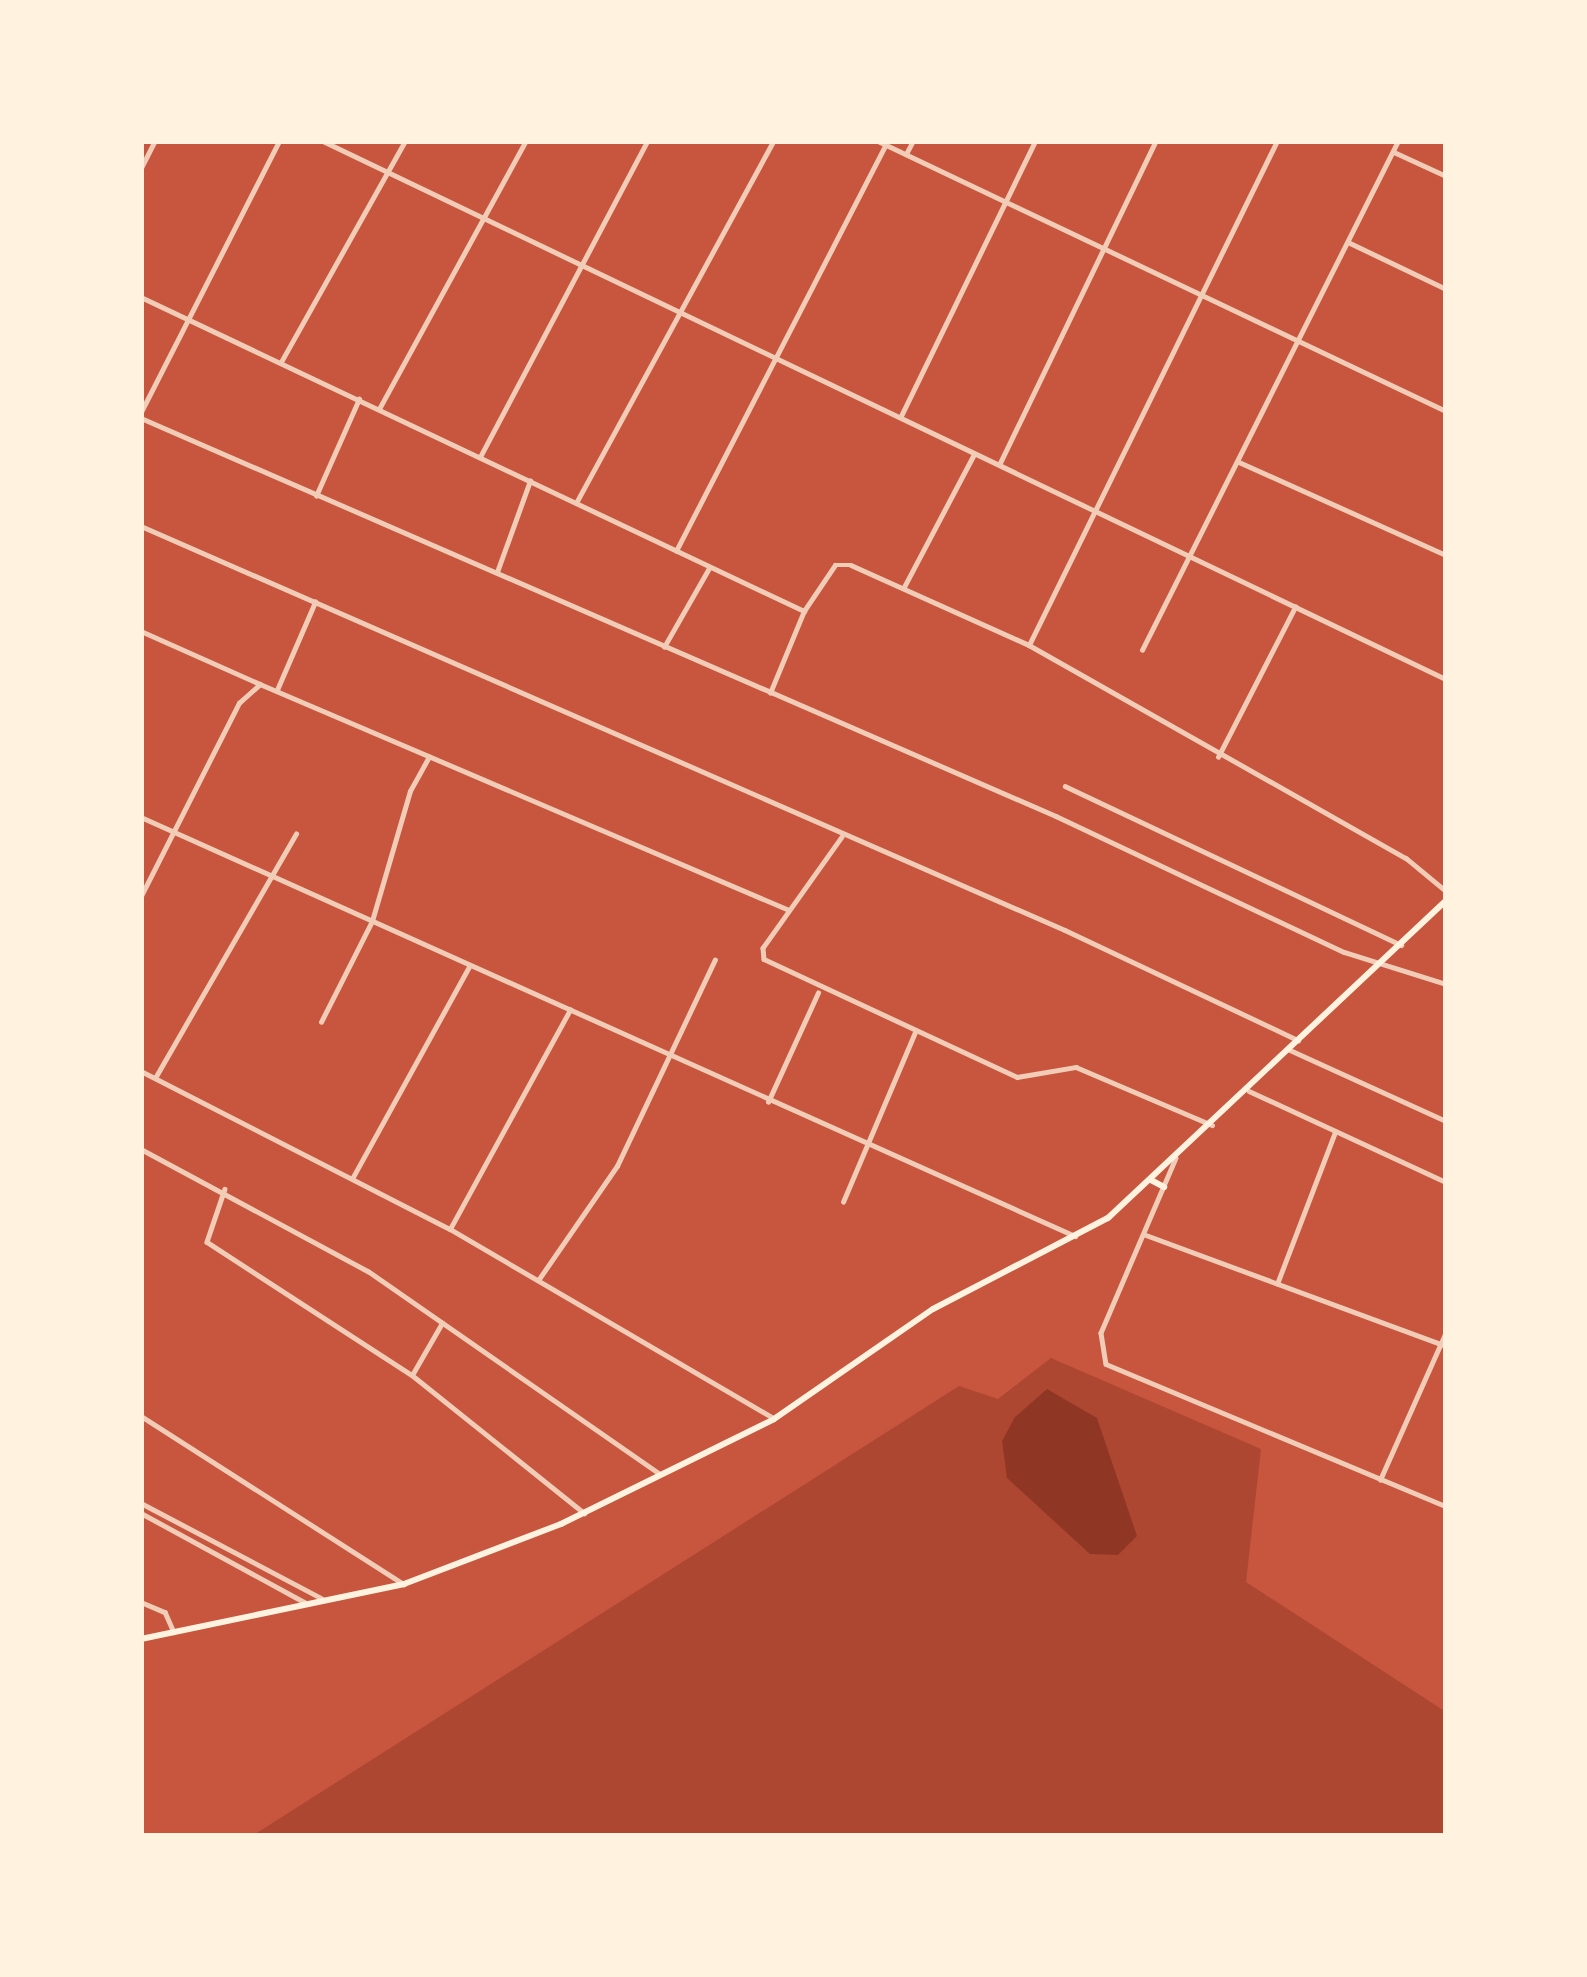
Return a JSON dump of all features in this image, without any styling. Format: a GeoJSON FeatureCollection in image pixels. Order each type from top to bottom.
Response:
{"type":"FeatureCollection","features":[{"type":"Feature","properties":{"kind":"main road"},"geometry":{"type":"LineString","coordinates":[[141,1639],[404,1584],[584,1513],[774,1419],[933,1309],[1075,1237],[1151,1180],[1446,901]]}},
{"type":"Feature","properties":{"kind":"main road"},"geometry":{"type":"LineString","coordinates":[[1151,1180],[1164,1187]]}},
{"type":"Feature","properties":{"kind":"street"},"geometry":{"type":"LineString","coordinates":[[141,168],[154,141]]}},
{"type":"Feature","properties":{"kind":"street"},"geometry":{"type":"LineString","coordinates":[[279,141],[185,317],[141,415],[1379,965],[1446,984]]}},
{"type":"Feature","properties":{"kind":"street"},"geometry":{"type":"LineString","coordinates":[[323,141],[1446,679]]}},
{"type":"Feature","properties":{"kind":"street"},"geometry":{"type":"LineString","coordinates":[[281,362],[405,141]]}},
{"type":"Feature","properties":{"kind":"street"},"geometry":{"type":"LineString","coordinates":[[380,409],[526,141]]}},
{"type":"Feature","properties":{"kind":"street"},"geometry":{"type":"LineString","coordinates":[[480,458],[647,141]]}},
{"type":"Feature","properties":{"kind":"street"},"geometry":{"type":"LineString","coordinates":[[576,503],[773,141]]}},
{"type":"Feature","properties":{"kind":"street"},"geometry":{"type":"LineString","coordinates":[[878,141],[1446,412]]}},
{"type":"Feature","properties":{"kind":"street"},"geometry":{"type":"LineString","coordinates":[[906,154],[913,141]]}},
{"type":"Feature","properties":{"kind":"street"},"geometry":{"type":"LineString","coordinates":[[901,416],[1035,141]]}},
{"type":"Feature","properties":{"kind":"street"},"geometry":{"type":"LineString","coordinates":[[1000,463],[1156,141]]}},
{"type":"Feature","properties":{"kind":"street"},"geometry":{"type":"LineString","coordinates":[[1029,645],[1276,141]]}},
{"type":"Feature","properties":{"kind":"street"},"geometry":{"type":"LineString","coordinates":[[1142,650],[1195,558],[1398,141]]}},
{"type":"Feature","properties":{"kind":"street"},"geometry":{"type":"LineString","coordinates":[[676,551],[886,145]]}},
{"type":"Feature","properties":{"kind":"street"},"geometry":{"type":"LineString","coordinates":[[1394,152],[1446,176]]}},
{"type":"Feature","properties":{"kind":"street"},"geometry":{"type":"LineString","coordinates":[[1348,242],[1446,289]]}},
{"type":"Feature","properties":{"kind":"street"},"geometry":{"type":"LineString","coordinates":[[141,296],[804,611]]}},
{"type":"Feature","properties":{"kind":"street"},"geometry":{"type":"LineString","coordinates":[[316,496],[359,399]]}},
{"type":"Feature","properties":{"kind":"street"},"geometry":{"type":"LineString","coordinates":[[904,587],[975,452]]}},
{"type":"Feature","properties":{"kind":"street"},"geometry":{"type":"LineString","coordinates":[[1239,462],[1446,555]]}},
{"type":"Feature","properties":{"kind":"street"},"geometry":{"type":"LineString","coordinates":[[496,574],[530,481]]}},
{"type":"Feature","properties":{"kind":"street"},"geometry":{"type":"LineString","coordinates":[[141,526],[1299,1041]]}},
{"type":"Feature","properties":{"kind":"street"},"geometry":{"type":"LineString","coordinates":[[770,693],[804,611],[835,565],[904,587],[1029,645],[1218,757],[1406,857],[1446,891]]}},
{"type":"Feature","properties":{"kind":"street"},"geometry":{"type":"LineString","coordinates":[[664,647],[710,567]]}},
{"type":"Feature","properties":{"kind":"street"},"geometry":{"type":"LineString","coordinates":[[277,690],[315,602]]}},
{"type":"Feature","properties":{"kind":"street"},"geometry":{"type":"LineString","coordinates":[[1218,757],[1295,607]]}},
{"type":"Feature","properties":{"kind":"street"},"geometry":{"type":"LineString","coordinates":[[141,632],[789,910]]}},
{"type":"Feature","properties":{"kind":"street"},"geometry":{"type":"LineString","coordinates":[[141,896],[239,703],[260,684]]}},
{"type":"Feature","properties":{"kind":"street"},"geometry":{"type":"LineString","coordinates":[[321,1022],[372,921],[410,791],[430,756]]}},
{"type":"Feature","properties":{"kind":"street"},"geometry":{"type":"LineString","coordinates":[[1065,786],[1401,945]]}},
{"type":"Feature","properties":{"kind":"street"},"geometry":{"type":"LineString","coordinates":[[141,817],[1075,1237]]}},
{"type":"Feature","properties":{"kind":"street"},"geometry":{"type":"LineString","coordinates":[[155,1078],[296,834]]}},
{"type":"Feature","properties":{"kind":"street"},"geometry":{"type":"LineString","coordinates":[[843,836],[762,953],[819,991],[1017,1077],[1076,1067],[1212,1125]]}},
{"type":"Feature","properties":{"kind":"street"},"geometry":{"type":"LineString","coordinates":[[538,1281],[617,1166],[673,1059],[715,960]]}},
{"type":"Feature","properties":{"kind":"street"},"geometry":{"type":"LineString","coordinates":[[352,1177],[470,965]]}},
{"type":"Feature","properties":{"kind":"street"},"geometry":{"type":"LineString","coordinates":[[768,1102],[819,991]]}},
{"type":"Feature","properties":{"kind":"street"},"geometry":{"type":"LineString","coordinates":[[450,1228],[570,1010]]}},
{"type":"Feature","properties":{"kind":"street"},"geometry":{"type":"LineString","coordinates":[[843,1202],[915,1032]]}},
{"type":"Feature","properties":{"kind":"street"},"geometry":{"type":"LineString","coordinates":[[1291,1050],[1446,1121]]}},
{"type":"Feature","properties":{"kind":"street"},"geometry":{"type":"LineString","coordinates":[[141,1071],[450,1228],[774,1419]]}},
{"type":"Feature","properties":{"kind":"street"},"geometry":{"type":"LineString","coordinates":[[1249,1091],[1446,1182]]}},
{"type":"Feature","properties":{"kind":"street"},"geometry":{"type":"LineString","coordinates":[[1277,1284],[1335,1132]]}},
{"type":"Feature","properties":{"kind":"street"},"geometry":{"type":"LineString","coordinates":[[141,1149],[225,1189],[442,1322],[661,1475]]}},
{"type":"Feature","properties":{"kind":"street"},"geometry":{"type":"LineString","coordinates":[[1176,1158],[1101,1333],[1106,1364],[1446,1506]]}},
{"type":"Feature","properties":{"kind":"street"},"geometry":{"type":"LineString","coordinates":[[225,1189],[207,1242],[412,1375],[584,1513]]}},
{"type":"Feature","properties":{"kind":"street"},"geometry":{"type":"LineString","coordinates":[[1146,1234],[1444,1345]]}},
{"type":"Feature","properties":{"kind":"street"},"geometry":{"type":"LineString","coordinates":[[412,1375],[442,1322]]}},
{"type":"Feature","properties":{"kind":"street"},"geometry":{"type":"LineString","coordinates":[[1380,1480],[1446,1332]]}},
{"type":"Feature","properties":{"kind":"street"},"geometry":{"type":"LineString","coordinates":[[141,1416],[404,1584]]}},
{"type":"Feature","properties":{"kind":"street"},"geometry":{"type":"LineString","coordinates":[[141,1503],[321,1598]]}},
{"type":"Feature","properties":{"kind":"street"},"geometry":{"type":"LineString","coordinates":[[141,1513],[304,1602]]}},
{"type":"Feature","properties":{"kind":"street"},"geometry":{"type":"LineString","coordinates":[[141,1602],[165,1612],[173,1632]]}},
{"type":"Feature","properties":{"kind":"shaded area"},"geometry":{"type":"Polygon","coordinates":[[[1051,1358],[1261,1449],[1246,1582],[1446,1712],[1446,1836],[252,1836],[959,1386],[998,1399],[1051,1358]]]}},
{"type":"Feature","properties":{"kind":"shaded area"},"geometry":{"type":"Polygon","coordinates":[[[1047,1389],[1097,1418],[1137,1536],[1118,1555],[1090,1554],[1007,1478],[1002,1441],[1015,1417],[1047,1389]]]}}]}
